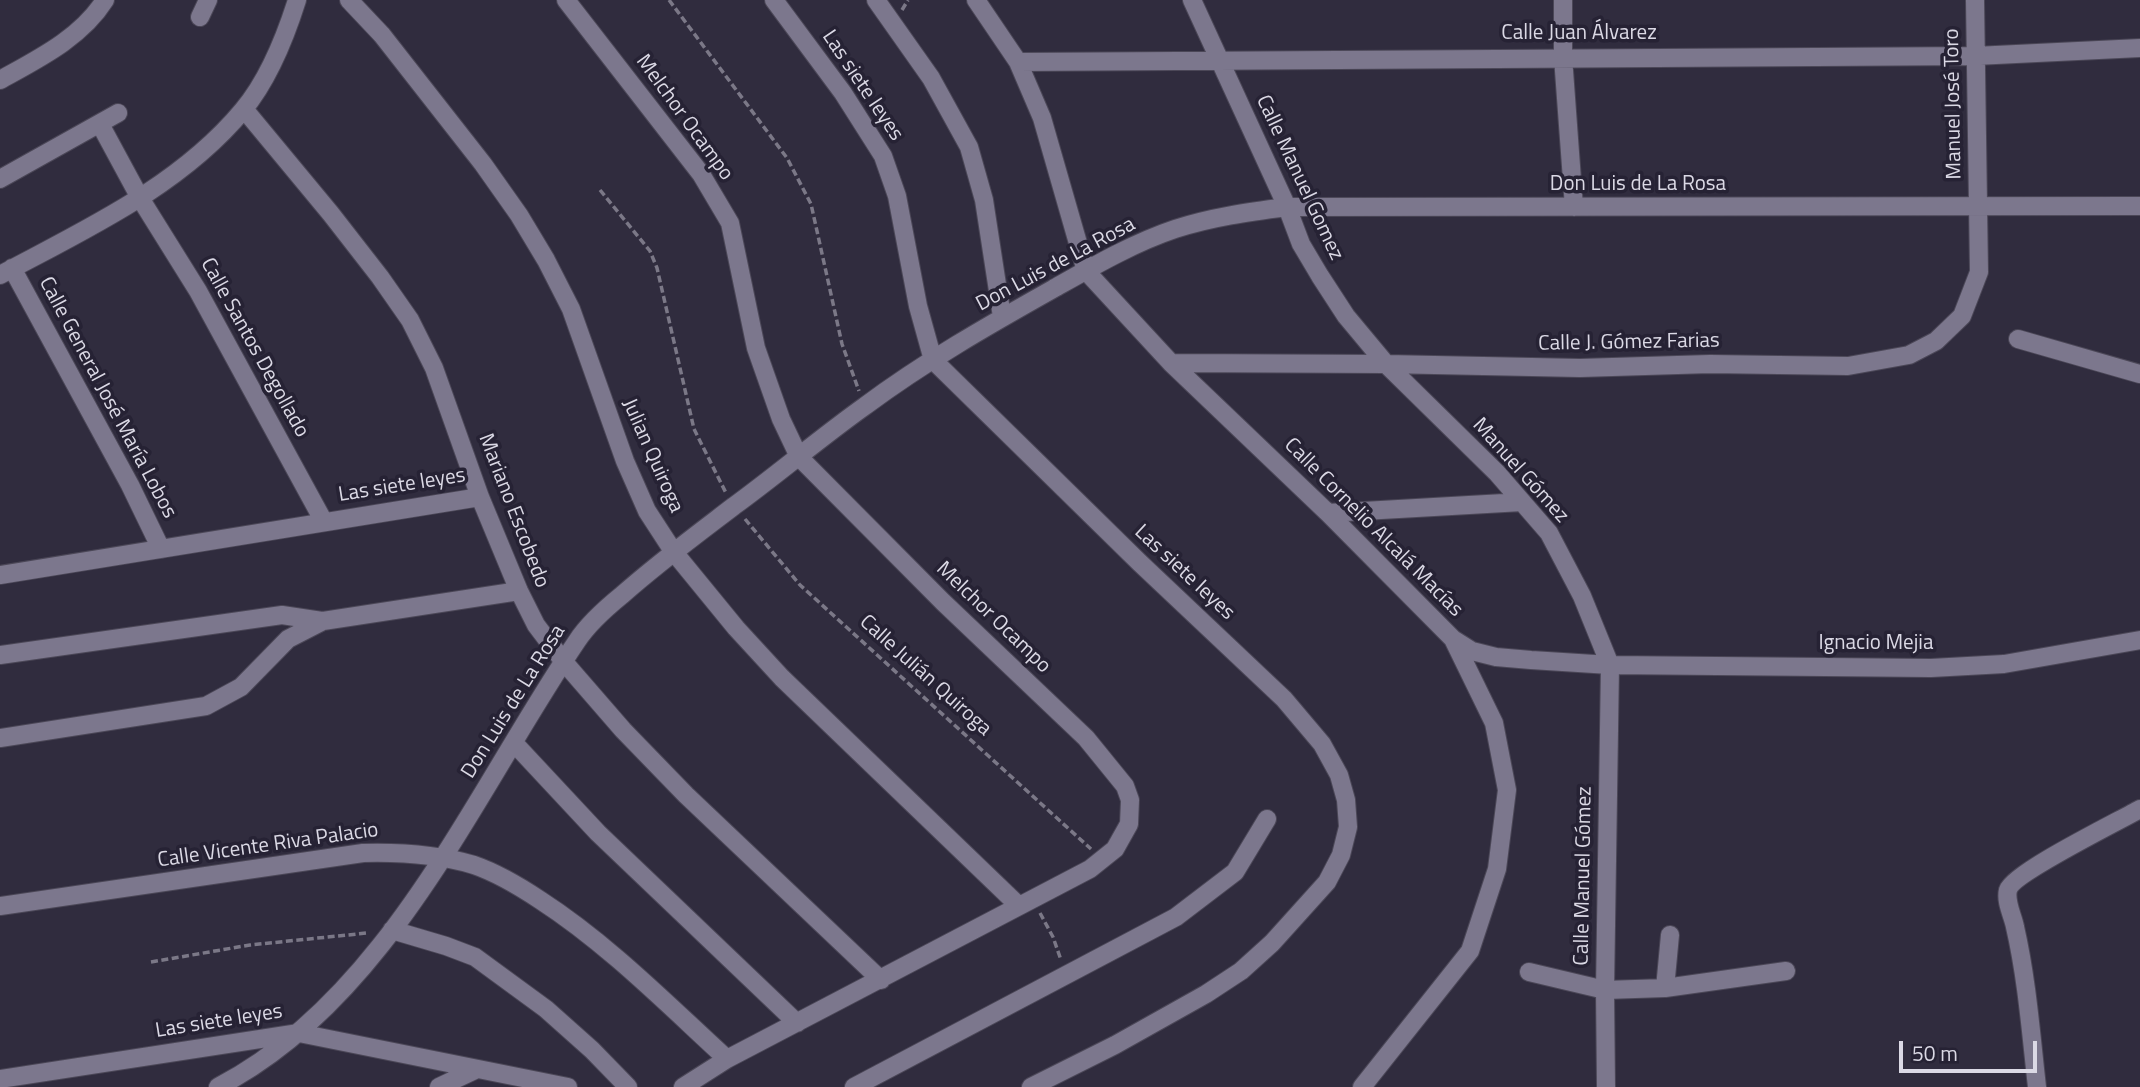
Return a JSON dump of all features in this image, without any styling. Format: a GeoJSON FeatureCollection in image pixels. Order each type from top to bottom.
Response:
{"type":"FeatureCollection","features":[{"type":"Feature","properties":{"kind":"street"},"geometry":{"type":"LineString","coordinates":[[0,80],[65,41],[95,14],[104,0]]}},
{"type":"Feature","properties":{"kind":"street"},"geometry":{"type":"LineString","coordinates":[[6,272],[140,198],[201,153],[244,109],[276,57],[297,0]]}},
{"type":"Feature","properties":{"kind":"street","name":"Julian Quiroga"},"geometry":{"type":"LineString","coordinates":[[349,0],[382,35],[483,164],[519,215],[546,260],[571,309],[625,461],[647,511],[673,551],[736,628],[782,678],[1025,902]]}},
{"type":"Feature","properties":{"kind":"street","name":"Melchor Ocampo"},"geometry":{"type":"LineString","coordinates":[[566,0],[701,174],[730,223],[756,348],[781,419],[799,457],[943,602],[1086,738],[1125,786],[1130,812],[1129,824],[1122,838],[1104,860],[1078,876],[727,1059],[683,1087]]}},
{"type":"Feature","properties":{"kind":"street","name":"Las siete leyes"},"geometry":{"type":"LineString","coordinates":[[774,0],[843,93],[883,156],[897,196],[918,306],[933,360],[1121,546],[1284,699],[1322,744],[1339,775],[1346,800],[1348,827],[1341,855],[1327,882],[1241,971],[1206,994],[1115,1045],[1031,1087]]}},
{"type":"Feature","properties":{"kind":"street"},"geometry":{"type":"LineString","coordinates":[[876,0],[931,78],[969,147],[984,200],[1002,317]]}},
{"type":"Feature","properties":{"kind":"street"},"geometry":{"type":"LineString","coordinates":[[976,0],[1018,62],[1041,118],[1086,271]]}},
{"type":"Feature","properties":{"kind":"street","name":"Calle Manuel Gomez"},"geometry":{"type":"LineString","coordinates":[[1192,0],[1287,207],[1301,244],[1346,316],[1385,364]]}},
{"type":"Feature","properties":{"kind":"street"},"geometry":{"type":"LineString","coordinates":[[1563,0],[1563,57],[1574,207]]}},
{"type":"Feature","properties":{"kind":"street","name":"Manuel José Toro"},"geometry":{"type":"LineString","coordinates":[[1975,0],[1979,208]]}},
{"type":"Feature","properties":{"kind":"street","name":"Calle Juan Álvarez"},"geometry":{"type":"LineString","coordinates":[[1018,62],[1975,56],[2140,48]]}},
{"type":"Feature","properties":{"kind":"street","name":"Mariano Escobedo"},"geometry":{"type":"LineString","coordinates":[[244,109],[347,235],[410,320],[434,368],[480,496],[536,625],[623,730],[686,795],[881,980]]}},
{"type":"Feature","properties":{"kind":"street"},"geometry":{"type":"LineString","coordinates":[[0,179],[118,113]]}},
{"type":"Feature","properties":{"kind":"street","name":"Calle Santos Degollado"},"geometry":{"type":"LineString","coordinates":[[100,124],[140,198],[198,291],[324,523]]}},
{"type":"Feature","properties":{"kind":"street","name":"Don Luis de La Rosa"},"geometry":{"type":"LineString","coordinates":[[299,1033],[359,972],[392,930],[514,743],[579,637],[612,604],[673,551],[865,405],[1002,317],[1086,271],[1173,230],[1226,215],[1287,207],[2140,206]]}},
{"type":"Feature","properties":{"kind":"street","name":"Calle J. Gómez Farias"},"geometry":{"type":"LineString","coordinates":[[1171,363],[1580,368],[1710,364],[1849,366],[1909,355],[1936,341],[1962,316],[1979,272],[1979,208]]}},
{"type":"Feature","properties":{"kind":"street","name":"Calle Cornelio Alcalá Macías"},"geometry":{"type":"LineString","coordinates":[[1086,271],[1171,363],[1328,513],[1453,639],[1494,723],[1507,790],[1497,869],[1470,951],[1362,1087]]}},
{"type":"Feature","properties":{"kind":"street","name":"Calle General José María Lobos"},"geometry":{"type":"LineString","coordinates":[[6,272],[130,485],[161,549]]}},
{"type":"Feature","properties":{"kind":"street"},"geometry":{"type":"LineString","coordinates":[[2018,339],[2140,374]]}},
{"type":"Feature","properties":{"kind":"street","name":"Manuel Gómez"},"geometry":{"type":"LineString","coordinates":[[1385,364],[1497,473],[1549,533],[1582,596],[1610,665]]}},
{"type":"Feature","properties":{"kind":"street","name":"Las siete leyes"},"geometry":{"type":"LineString","coordinates":[[5,574],[480,496]]}},
{"type":"Feature","properties":{"kind":"street"},"geometry":{"type":"LineString","coordinates":[[1328,513],[1522,502]]}},
{"type":"Feature","properties":{"kind":"street"},"geometry":{"type":"LineString","coordinates":[[0,557],[5,574]]}},
{"type":"Feature","properties":{"kind":"street"},"geometry":{"type":"LineString","coordinates":[[0,655],[282,615],[323,621],[519,591]]}},
{"type":"Feature","properties":{"kind":"street"},"geometry":{"type":"LineString","coordinates":[[0,738],[206,706],[241,687],[288,639],[323,621]]}},
{"type":"Feature","properties":{"kind":"street","name":"Ignacio Mejia"},"geometry":{"type":"LineString","coordinates":[[1453,639],[1472,651],[1496,657],[1610,665],[1943,667],[2004,664],[2140,640]]}},
{"type":"Feature","properties":{"kind":"street","name":"Calle Manuel Gómez"},"geometry":{"type":"LineString","coordinates":[[1606,1087],[1610,665]]}},
{"type":"Feature","properties":{"kind":"street"},"geometry":{"type":"LineString","coordinates":[[514,743],[598,833],[797,1023]]}},
{"type":"Feature","properties":{"kind":"street"},"geometry":{"type":"LineString","coordinates":[[2037,1087],[2019,945],[2008,902],[2008,890],[2014,881],[2038,865],[2140,809]]}},
{"type":"Feature","properties":{"kind":"street"},"geometry":{"type":"LineString","coordinates":[[854,1087],[1176,918],[1235,872],[1267,819]]}},
{"type":"Feature","properties":{"kind":"street","name":"Calle Vicente Riva Palacio"},"geometry":{"type":"LineString","coordinates":[[0,906],[363,853],[404,851],[441,857],[475,866],[513,883],[561,914],[617,958],[727,1059]]}},
{"type":"Feature","properties":{"kind":"street"},"geometry":{"type":"LineString","coordinates":[[392,930],[475,957],[546,1009],[608,1065],[628,1087]]}},
{"type":"Feature","properties":{"kind":"street"},"geometry":{"type":"LineString","coordinates":[[1665,988],[1670,935]]}},
{"type":"Feature","properties":{"kind":"street"},"geometry":{"type":"LineString","coordinates":[[1529,972],[1605,990],[1665,988],[1786,971]]}},
{"type":"Feature","properties":{"kind":"street"},"geometry":{"type":"LineString","coordinates":[[218,1087],[242,1075],[299,1033]]}},
{"type":"Feature","properties":{"kind":"street","name":"Las siete leyes"},"geometry":{"type":"LineString","coordinates":[[0,1079],[299,1033],[568,1087]]}},
{"type":"Feature","properties":{"kind":"street"},"geometry":{"type":"LineString","coordinates":[[439,1087],[477,1069]]}},
{"type":"Feature","properties":{"kind":"path"},"geometry":{"type":"LineString","coordinates":[[669,0],[787,158],[811,204],[842,344],[865,405]]}},
{"type":"Feature","properties":{"kind":"path","name":"Calle Julián Quiroga"},"geometry":{"type":"LineString","coordinates":[[600,190],[650,251],[657,268],[694,429],[734,506],[800,585],[1104,860]]}},
{"type":"Feature","properties":{"kind":"path"},"geometry":{"type":"LineString","coordinates":[[1025,902],[1053,937],[1067,976]]}},
{"type":"Feature","properties":{"kind":"path"},"geometry":{"type":"LineString","coordinates":[[151,962],[250,945],[392,930]]}}]}
